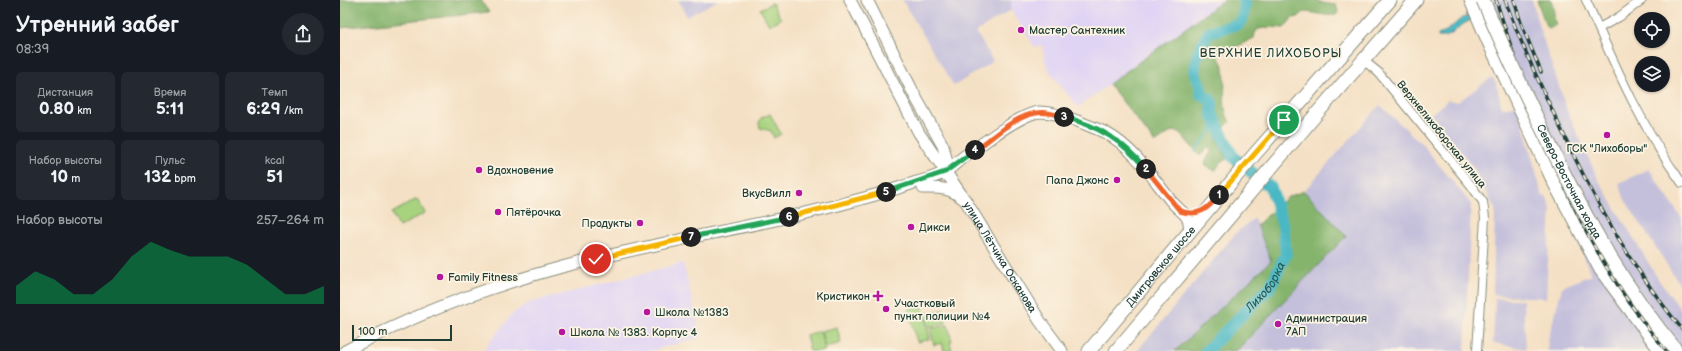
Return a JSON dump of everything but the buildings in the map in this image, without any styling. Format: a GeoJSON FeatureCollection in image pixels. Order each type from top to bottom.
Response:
{"type":"FeatureCollection","features":[{"type":"Feature","properties":{"kind":"main road"},"geometry":{"type":"LineString","coordinates":[[850,0],[909,116],[928,148],[965,200]]}},
{"type":"Feature","properties":{"kind":"main road"},"geometry":{"type":"LineString","coordinates":[[867,0],[915,96],[943,146],[947,162],[945,172]]}},
{"type":"Feature","properties":{"kind":"main road","name":"Дмитровское шоссе"},"geometry":{"type":"LineString","coordinates":[[1089,351],[1208,208],[1390,0]]}},
{"type":"Feature","properties":{"kind":"main road","name":"Дмитровское шоссе"},"geometry":{"type":"LineString","coordinates":[[1116,351],[1363,60],[1416,0]]}},
{"type":"Feature","properties":{"kind":"main road","name":"Северо-Восточная хорда"},"geometry":{"type":"LineString","coordinates":[[1471,0],[1554,182],[1601,270],[1660,351]]}},
{"type":"Feature","properties":{"kind":"main road","name":"Северо-Восточная хорда"},"geometry":{"type":"LineString","coordinates":[[1483,0],[1498,36],[1565,177],[1612,262],[1666,338],[1677,351]]}},
{"type":"Feature","properties":{"kind":"main road","name":"улица Лётчика Осканова"},"geometry":{"type":"LineString","coordinates":[[345,351],[373,337],[450,304],[512,281],[561,267],[805,214],[920,185],[936,183],[941,179],[945,172],[1007,127],[1027,115],[1037,112],[1062,116],[1075,120],[1108,134],[1122,144],[1134,155],[1180,211],[1186,215],[1190,222],[1189,232]]}},
{"type":"Feature","properties":{"kind":"main road"},"geometry":{"type":"LineString","coordinates":[[943,146],[952,155],[964,158]]}},
{"type":"Feature","properties":{"kind":"main road"},"geometry":{"type":"LineString","coordinates":[[920,185],[930,171],[931,159],[928,148]]}},
{"type":"Feature","properties":{"kind":"main road","name":"улица Лётчика Осканова"},"geometry":{"type":"LineString","coordinates":[[920,185],[947,188],[965,200],[1040,321],[1062,351]]}},
{"type":"Feature","properties":{"kind":"main road"},"geometry":{"type":"LineString","coordinates":[[1180,211],[1188,213],[1208,208]]}},
{"type":"Feature","properties":{"kind":"street"},"geometry":{"type":"LineString","coordinates":[[1586,0],[1653,140],[1682,183]]}},
{"type":"Feature","properties":{"kind":"street"},"geometry":{"type":"LineString","coordinates":[[1599,28],[1619,17],[1642,0]]}},
{"type":"Feature","properties":{"kind":"street","name":"Верхнелихоборская улица"},"geometry":{"type":"LineString","coordinates":[[1363,60],[1378,72],[1470,184],[1482,202],[1485,218],[1477,351]]}},
{"type":"Feature","properties":{"kind":"shaded area"},"geometry":{"type":"Polygon","coordinates":[[[678,0],[718,0],[687,17],[678,0]]]}},
{"type":"Feature","properties":{"kind":"shaded area"},"geometry":{"type":"Polygon","coordinates":[[[902,0],[1011,0],[1011,10],[976,32],[993,61],[954,86],[902,0]]]}},
{"type":"Feature","properties":{"kind":"shaded area"},"geometry":{"type":"Polygon","coordinates":[[[1011,0],[1224,0],[1078,107],[1051,74],[1046,65],[1042,45],[1035,47],[1011,10],[1011,0]]]}},
{"type":"Feature","properties":{"kind":"shaded area"},"geometry":{"type":"Polygon","coordinates":[[[1489,0],[1532,0],[1539,27],[1567,110],[1599,181],[1660,282],[1682,311],[1682,351],[1547,351],[1548,340],[1562,287],[1591,275],[1538,138],[1489,0]]]}},
{"type":"Feature","properties":{"kind":"shaded area"},"geometry":{"type":"Polygon","coordinates":[[[1492,77],[1496,83],[1502,108],[1518,105],[1542,195],[1547,198],[1551,208],[1546,298],[1493,295],[1495,209],[1473,166],[1431,114],[1448,100],[1458,102],[1492,77]]]}},
{"type":"Feature","properties":{"kind":"shaded area"},"geometry":{"type":"Polygon","coordinates":[[[1380,105],[1422,144],[1471,204],[1465,351],[1236,351],[1346,236],[1304,191],[1380,105]]]}},
{"type":"Feature","properties":{"kind":"shaded area"},"geometry":{"type":"Polygon","coordinates":[[[1649,169],[1682,219],[1682,288],[1625,200],[1619,183],[1649,169]]]}},
{"type":"Feature","properties":{"kind":"shaded area"},"geometry":{"type":"Polygon","coordinates":[[[1254,218],[1271,261],[1175,351],[1137,351],[1236,233],[1254,218]]]}},
{"type":"Feature","properties":{"kind":"shaded area"},"geometry":{"type":"Polygon","coordinates":[[[683,263],[701,337],[651,351],[483,351],[512,314],[528,303],[683,263]]]}},
{"type":"Feature","properties":{"kind":"shaded area"},"geometry":{"type":"Polygon","coordinates":[[[1495,298],[1523,300],[1526,349],[1493,343],[1495,298]]]}},
{"type":"Feature","properties":{"kind":"green space"},"geometry":{"type":"Polygon","coordinates":[[[340,0],[480,0],[489,12],[340,28],[340,0]]]}},
{"type":"Feature","properties":{"kind":"green space"},"geometry":{"type":"Polygon","coordinates":[[[1224,0],[1317,0],[1322,3],[1336,5],[1338,12],[1336,15],[1325,15],[1304,12],[1298,17],[1292,18],[1284,28],[1273,27],[1258,29],[1254,38],[1217,56],[1222,63],[1224,70],[1226,114],[1230,122],[1217,134],[1217,139],[1227,159],[1221,162],[1215,171],[1206,165],[1205,162],[1211,152],[1210,147],[1207,147],[1200,156],[1179,132],[1172,131],[1155,143],[1109,84],[1224,0]]]}},
{"type":"Feature","properties":{"kind":"green space"},"geometry":{"type":"Polygon","coordinates":[[[1537,0],[1551,0],[1556,25],[1549,28],[1546,26],[1537,0]]]}},
{"type":"Feature","properties":{"kind":"green space"},"geometry":{"type":"Polygon","coordinates":[[[772,3],[781,19],[769,25],[760,9],[772,3]]]}},
{"type":"Feature","properties":{"kind":"green space"},"geometry":{"type":"Polygon","coordinates":[[[770,114],[781,134],[774,138],[771,131],[760,128],[759,123],[761,118],[770,114]]]}},
{"type":"Feature","properties":{"kind":"green space"},"geometry":{"type":"Polygon","coordinates":[[[1304,191],[1346,236],[1236,351],[1175,351],[1271,261],[1257,225],[1288,197],[1304,191]]]}},
{"type":"Feature","properties":{"kind":"green space"},"geometry":{"type":"Polygon","coordinates":[[[417,199],[425,213],[399,227],[392,213],[417,199]]]}},
{"type":"Feature","properties":{"kind":"green space"},"geometry":{"type":"Polygon","coordinates":[[[922,305],[930,339],[917,342],[908,309],[922,305]]]}},
{"type":"Feature","properties":{"kind":"green space"},"geometry":{"type":"Polygon","coordinates":[[[943,310],[946,323],[929,327],[925,314],[943,310]]]}},
{"type":"Feature","properties":{"kind":"green space"},"geometry":{"type":"Polygon","coordinates":[[[948,325],[952,341],[950,341],[952,351],[944,351],[942,343],[934,345],[930,329],[948,325]]]}},
{"type":"Feature","properties":{"kind":"green space"},"geometry":{"type":"Polygon","coordinates":[[[837,327],[841,343],[825,347],[821,331],[837,327]]]}},
{"type":"Feature","properties":{"kind":"green space"},"geometry":{"type":"Polygon","coordinates":[[[820,331],[825,351],[810,351],[806,335],[820,331]]]}},
{"type":"Feature","properties":{"kind":"water"},"geometry":{"type":"Polygon","coordinates":[[[1479,12],[1480,17],[1465,23],[1450,35],[1438,37],[1438,35],[1448,30],[1462,18],[1479,12]]]}},
{"type":"Feature","properties":{"kind":"waterway","name":"Лихоборка"},"geometry":{"type":"LineString","coordinates":[[1206,351],[1270,287],[1286,254],[1283,226],[1271,188],[1233,157],[1212,114],[1212,103],[1210,99],[1201,94],[1201,86],[1196,76],[1196,59],[1209,32],[1238,24],[1242,20],[1245,5],[1243,0]]}},
{"type":"Feature","properties":{"kind":"waterway"},"geometry":{"type":"LineString","coordinates":[[1195,151],[1216,124]]}},
{"type":"Feature","properties":{"kind":"railway"},"geometry":{"type":"LineString","coordinates":[[1496,0],[1544,139],[1585,229],[1609,271],[1636,312],[1667,351]]}},
{"type":"Feature","properties":{"kind":"railway"},"geometry":{"type":"LineString","coordinates":[[1505,0],[1541,86],[1581,171],[1611,226],[1644,279],[1682,329]]}},
{"type":"Feature","properties":{"kind":"railway"},"geometry":{"type":"LineString","coordinates":[[1514,0],[1521,23],[1541,72]]}},
{"type":"Feature","properties":{"kind":"place","name":"Мастер Сантехник"},"geometry":{"type":"Point","coordinates":[1021,30]}},
{"type":"Feature","properties":{"kind":"place","name":"ГСК \"Лихоборы\""},"geometry":{"type":"Point","coordinates":[1607,135]}},
{"type":"Feature","properties":{"kind":"place","name":"Вдохновение"},"geometry":{"type":"Point","coordinates":[479,170]}},
{"type":"Feature","properties":{"kind":"place","name":"Папа Джонс"},"geometry":{"type":"Point","coordinates":[1117,180]}},
{"type":"Feature","properties":{"kind":"place","name":"ВкусВилл"},"geometry":{"type":"Point","coordinates":[799,193]}},
{"type":"Feature","properties":{"kind":"place","name":"Пятёрочка"},"geometry":{"type":"Point","coordinates":[498,212]}},
{"type":"Feature","properties":{"kind":"place","name":"Продукты"},"geometry":{"type":"Point","coordinates":[640,223]}},
{"type":"Feature","properties":{"kind":"place","name":"Дикси"},"geometry":{"type":"Point","coordinates":[911,227]}},
{"type":"Feature","properties":{"kind":"place","name":"Family Fitness"},"geometry":{"type":"Point","coordinates":[440,277]}},
{"type":"Feature","properties":{"kind":"place","name":"Кристикон"},"geometry":{"type":"Point","coordinates":[878,296]}},
{"type":"Feature","properties":{"kind":"place","name":"Участковый пункт полиции №4"},"geometry":{"type":"Point","coordinates":[886,309]}},
{"type":"Feature","properties":{"kind":"place","name":"Школа №1383"},"geometry":{"type":"Point","coordinates":[647,312]}},
{"type":"Feature","properties":{"kind":"place","name":"Администрация 7АП"},"geometry":{"type":"Point","coordinates":[1278,324]}},
{"type":"Feature","properties":{"kind":"place","name":"Школа № 1383. Корпус 4"},"geometry":{"type":"Point","coordinates":[562,332]}},
{"type":"Feature","properties":{"kind":"district","name":"ВЕРХНИЕ ЛИХОБОРЫ"},"geometry":{"type":"Point","coordinates":[1271,53]}},
{"type":"Feature","properties":{"kind":"route"},"geometry":{"type":"LineString","coordinates":[[596,259],[655,245],[805,214],[928,179],[945,172],[1019,119],[1037,112],[1062,116],[1075,120],[1108,134],[1134,155],[1176,208],[1180,211],[1188,213],[1196,212],[1208,208],[1284,120]]}}]}
